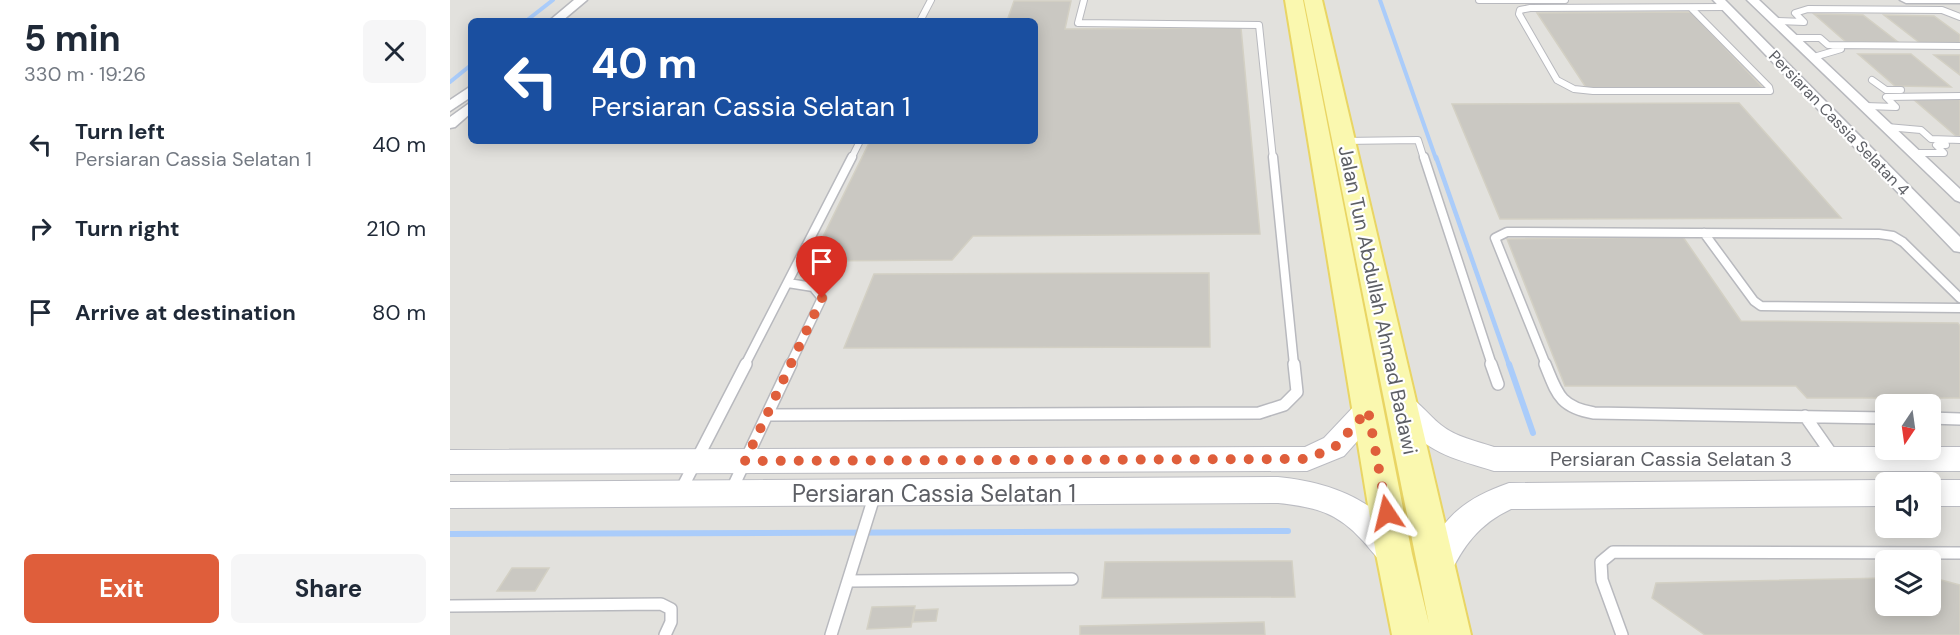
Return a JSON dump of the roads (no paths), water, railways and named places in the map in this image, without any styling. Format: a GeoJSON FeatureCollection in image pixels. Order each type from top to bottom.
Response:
{"type":"FeatureCollection","features":[{"type":"Feature","properties":{"kind":"main road","name":"Jalan Tun Abdullah Ahmad Badawi"},"geometry":{"type":"LineString","coordinates":[[1294,0],[1394,554],[1412,635]]}},
{"type":"Feature","properties":{"kind":"main road","name":"Jalan Tun Abdullah Ahmad Badawi"},"geometry":{"type":"LineString","coordinates":[[1313,0],[1451,635]]}},
{"type":"Feature","properties":{"kind":"street"},"geometry":{"type":"LineString","coordinates":[[1754,0],[1957,192]]}},
{"type":"Feature","properties":{"kind":"street"},"geometry":{"type":"LineString","coordinates":[[1906,0],[1959,0]]}},
{"type":"Feature","properties":{"kind":"street"},"geometry":{"type":"LineString","coordinates":[[560,18],[585,4]]}},
{"type":"Feature","properties":{"kind":"street"},"geometry":{"type":"LineString","coordinates":[[574,18],[585,4]]}},
{"type":"Feature","properties":{"kind":"street","name":"Persiaran Cassia Selatan 4"},"geometry":{"type":"LineString","coordinates":[[1722,4],[1960,247]]}},
{"type":"Feature","properties":{"kind":"street"},"geometry":{"type":"LineString","coordinates":[[450,107],[468,92]]}},
{"type":"Feature","properties":{"kind":"street"},"geometry":{"type":"LineString","coordinates":[[450,124],[468,109]]}},
{"type":"Feature","properties":{"kind":"street","name":"Persiaran Cassia Selatan 3"},"geometry":{"type":"LineString","coordinates":[[1400,403],[1431,434],[1451,446],[1494,459],[1960,459]]}},
{"type":"Feature","properties":{"kind":"street","name":"Persiaran Cassia Selatan 1"},"geometry":{"type":"LineString","coordinates":[[450,462],[1307,459],[1335,447],[1368,410]]}},
{"type":"Feature","properties":{"kind":"street","name":"Persiaran Cassia Selatan 1"},"geometry":{"type":"LineString","coordinates":[[450,495],[730,494],[872,502],[1278,490],[1304,492],[1343,504],[1365,519],[1394,554]]}},
{"type":"Feature","properties":{"kind":"street","name":"Persiaran Cassia Selatan 3"},"geometry":{"type":"LineString","coordinates":[[1436,567],[1450,537],[1467,517],[1485,505],[1509,496],[1875,493]]}},
{"type":"Feature","properties":{"kind":"street"},"geometry":{"type":"LineString","coordinates":[[1941,493],[1960,493]]}},
{"type":"Feature","properties":{"kind":"lane"},"geometry":{"type":"LineString","coordinates":[[922,18],[931,0]]}},
{"type":"Feature","properties":{"kind":"lane"},"geometry":{"type":"LineString","coordinates":[[766,415],[1230,414],[1273,412],[1285,407],[1292,400],[1297,392],[1259,25],[1078,23],[1084,0]]}},
{"type":"Feature","properties":{"kind":"lane"},"geometry":{"type":"LineString","coordinates":[[1479,0],[1565,0]]}},
{"type":"Feature","properties":{"kind":"lane"},"geometry":{"type":"LineString","coordinates":[[1691,8],[1770,87],[1770,91],[1605,92],[1574,89],[1557,80],[1519,14],[1521,10],[1530,8],[1691,8],[1722,4]]}},
{"type":"Feature","properties":{"kind":"lane"},"geometry":{"type":"LineString","coordinates":[[1776,21],[1804,22],[1795,14],[1808,9],[1942,10],[1960,16]]}},
{"type":"Feature","properties":{"kind":"lane"},"geometry":{"type":"LineString","coordinates":[[1793,38],[1820,38],[1828,45],[1960,48]]}},
{"type":"Feature","properties":{"kind":"lane"},"geometry":{"type":"LineString","coordinates":[[1814,57],[1837,49],[1960,48]]}},
{"type":"Feature","properties":{"kind":"lane"},"geometry":{"type":"LineString","coordinates":[[1872,80],[1886,90],[1960,93]]}},
{"type":"Feature","properties":{"kind":"lane"},"geometry":{"type":"LineString","coordinates":[[1865,106],[1896,107],[1886,97],[1960,93]]}},
{"type":"Feature","properties":{"kind":"lane"},"geometry":{"type":"LineString","coordinates":[[1887,127],[1921,130],[1931,139],[1960,140]]}},
{"type":"Feature","properties":{"kind":"lane"},"geometry":{"type":"LineString","coordinates":[[1343,141],[1418,140],[1497,384]]}},
{"type":"Feature","properties":{"kind":"lane"},"geometry":{"type":"LineString","coordinates":[[679,495],[858,144]]}},
{"type":"Feature","properties":{"kind":"lane"},"geometry":{"type":"LineString","coordinates":[[1915,153],[1944,153],[1936,145],[1960,145]]}},
{"type":"Feature","properties":{"kind":"lane"},"geometry":{"type":"LineString","coordinates":[[1875,418],[1608,414],[1586,413],[1570,408],[1558,396],[1495,238],[1507,232],[1879,234],[1893,236],[1903,242],[1960,298]]}},
{"type":"Feature","properties":{"kind":"lane"},"geometry":{"type":"LineString","coordinates":[[1704,233],[1754,301],[1761,306],[1960,308]]}},
{"type":"Feature","properties":{"kind":"lane"},"geometry":{"type":"LineString","coordinates":[[730,494],[822,298],[821,293],[814,287],[788,284]]}},
{"type":"Feature","properties":{"kind":"lane"},"geometry":{"type":"LineString","coordinates":[[1805,416],[1835,458]]}},
{"type":"Feature","properties":{"kind":"lane"},"geometry":{"type":"LineString","coordinates":[[1941,418],[1960,419]]}},
{"type":"Feature","properties":{"kind":"lane"},"geometry":{"type":"LineString","coordinates":[[831,635],[872,502]]}},
{"type":"Feature","properties":{"kind":"lane"},"geometry":{"type":"LineString","coordinates":[[1622,635],[1602,580],[1601,562],[1612,552],[1960,553]]}},
{"type":"Feature","properties":{"kind":"lane"},"geometry":{"type":"LineString","coordinates":[[848,581],[1072,579]]}},
{"type":"Feature","properties":{"kind":"lane"},"geometry":{"type":"LineString","coordinates":[[450,606],[661,604],[671,609],[672,615],[665,635]]}},
{"type":"Feature","properties":{"kind":"waterway"},"geometry":{"type":"LineString","coordinates":[[530,18],[553,0]]}},
{"type":"Feature","properties":{"kind":"waterway"},"geometry":{"type":"LineString","coordinates":[[1380,0],[1436,159]]}},
{"type":"Feature","properties":{"kind":"waterway"},"geometry":{"type":"LineString","coordinates":[[450,82],[468,67]]}},
{"type":"Feature","properties":{"kind":"waterway"},"geometry":{"type":"LineString","coordinates":[[1436,157],[1509,365]]}},
{"type":"Feature","properties":{"kind":"waterway"},"geometry":{"type":"LineString","coordinates":[[1509,364],[1533,433]]}},
{"type":"Feature","properties":{"kind":"waterway"},"geometry":{"type":"LineString","coordinates":[[450,534],[1288,531]]}}]}
